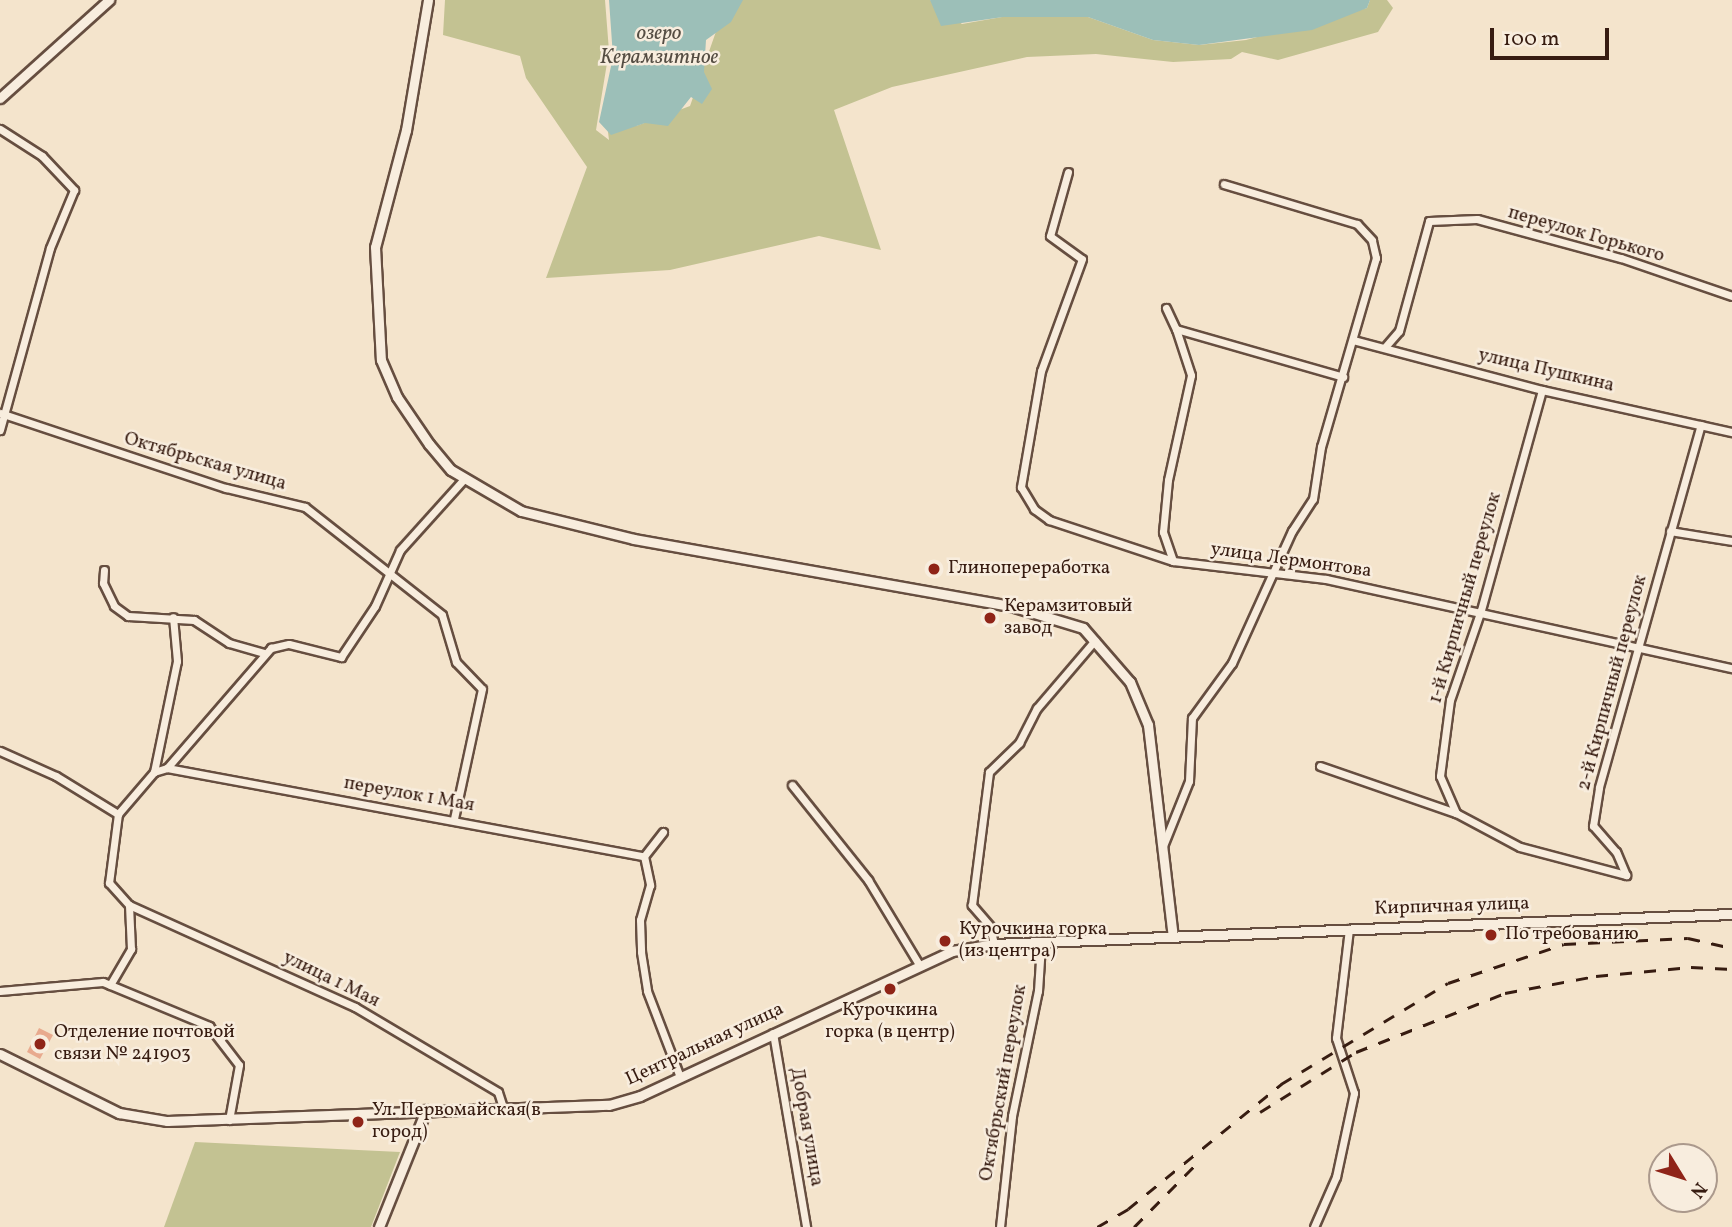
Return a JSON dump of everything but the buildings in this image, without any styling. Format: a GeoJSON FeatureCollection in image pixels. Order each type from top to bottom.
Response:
{"type":"FeatureCollection","features":[{"type":"Feature","properties":{"kind":"street"},"geometry":{"type":"LineString","coordinates":[[0,98],[109,0]]}},
{"type":"Feature","properties":{"kind":"street"},"geometry":{"type":"LineString","coordinates":[[428,0],[406,130],[375,247],[375,321],[381,360],[397,397],[429,444],[464,479],[521,511],[634,539],[1014,607],[1083,628],[1130,682],[1148,725],[1172,937]]}},
{"type":"Feature","properties":{"kind":"street"},"geometry":{"type":"LineString","coordinates":[[0,129],[41,156],[74,190],[50,248],[2,414],[0,430]]}},
{"type":"Feature","properties":{"kind":"street","name":"улица Лермонтова"},"geometry":{"type":"LineString","coordinates":[[1068,172],[1050,236],[1082,259],[1041,371],[1024,494],[1049,520],[1172,561],[1275,574],[1482,610],[1732,668]]}},
{"type":"Feature","properties":{"kind":"street"},"geometry":{"type":"LineString","coordinates":[[1163,846],[1189,781],[1192,718],[1232,663],[1275,574],[1292,531],[1313,499],[1376,258],[1372,240],[1357,224],[1224,184]]}},
{"type":"Feature","properties":{"kind":"street","name":"переулок Горького"},"geometry":{"type":"LineString","coordinates":[[1385,347],[1399,331],[1429,221],[1477,219],[1621,258],[1732,296]]}},
{"type":"Feature","properties":{"kind":"street"},"geometry":{"type":"LineString","coordinates":[[1166,308],[1176,328],[1191,375],[1168,480],[1163,531],[1172,561]]}},
{"type":"Feature","properties":{"kind":"street"},"geometry":{"type":"LineString","coordinates":[[1176,328],[1343,377]]}},
{"type":"Feature","properties":{"kind":"street","name":"улица Пушкина"},"geometry":{"type":"LineString","coordinates":[[1353,340],[1542,390],[1732,432]]}},
{"type":"Feature","properties":{"kind":"street","name":"1-й Кирпичный переулок"},"geometry":{"type":"LineString","coordinates":[[1457,813],[1440,776],[1450,700],[1482,610],[1542,390]]}},
{"type":"Feature","properties":{"kind":"street","name":"Октябрьская улица"},"geometry":{"type":"LineString","coordinates":[[2,414],[226,488],[305,507],[388,567],[442,615],[456,662],[482,689],[454,818]]}},
{"type":"Feature","properties":{"kind":"street","name":"2-й Кирпичный переулок"},"geometry":{"type":"LineString","coordinates":[[1457,813],[1520,847],[1626,875],[1616,852],[1593,826],[1612,737],[1641,647],[1670,531],[1701,425]]}},
{"type":"Feature","properties":{"kind":"street"},"geometry":{"type":"LineString","coordinates":[[154,772],[167,768],[264,653],[278,645],[341,657],[375,606],[388,567],[464,479]]}},
{"type":"Feature","properties":{"kind":"street"},"geometry":{"type":"LineString","coordinates":[[1670,531],[1732,541]]}},
{"type":"Feature","properties":{"kind":"street"},"geometry":{"type":"LineString","coordinates":[[104,570],[103,583],[114,606],[128,616],[144,621],[173,617],[194,620],[229,643],[264,653]]}},
{"type":"Feature","properties":{"kind":"street"},"geometry":{"type":"LineString","coordinates":[[110,985],[131,949],[129,905],[109,883],[118,814],[154,772],[177,661],[173,617]]}},
{"type":"Feature","properties":{"kind":"street"},"geometry":{"type":"LineString","coordinates":[[994,944],[990,926],[972,905],[989,772],[1019,743],[1037,708],[1095,640]]}},
{"type":"Feature","properties":{"kind":"street"},"geometry":{"type":"LineString","coordinates":[[0,751],[56,776],[118,814]]}},
{"type":"Feature","properties":{"kind":"street"},"geometry":{"type":"LineString","coordinates":[[1320,766],[1457,813]]}},
{"type":"Feature","properties":{"kind":"street","name":"переулок 1 Мая"},"geometry":{"type":"LineString","coordinates":[[167,768],[454,818],[644,856]]}},
{"type":"Feature","properties":{"kind":"street"},"geometry":{"type":"LineString","coordinates":[[792,785],[868,880],[918,963]]}},
{"type":"Feature","properties":{"kind":"street"},"geometry":{"type":"LineString","coordinates":[[663,832],[644,856],[650,886],[640,920],[647,991],[680,1077]]}},
{"type":"Feature","properties":{"kind":"street","name":"улица 1 Мая"},"geometry":{"type":"LineString","coordinates":[[129,905],[355,1007],[498,1092],[503,1107]]}},
{"type":"Feature","properties":{"kind":"street","name":"Кирпичная улица"},"geometry":{"type":"LineString","coordinates":[[1172,937],[1732,914]]}},
{"type":"Feature","properties":{"kind":"street"},"geometry":{"type":"LineString","coordinates":[[1314,1227],[1336,1177],[1354,1093],[1336,1038],[1349,929]]}},
{"type":"Feature","properties":{"kind":"street","name":"Центральная улица"},"geometry":{"type":"LineString","coordinates":[[0,1054],[118,1113],[167,1121],[609,1105],[680,1077],[918,963],[994,944],[1172,937]]}},
{"type":"Feature","properties":{"kind":"street","name":"Октябрьский переулок"},"geometry":{"type":"LineString","coordinates":[[1000,1227],[1012,1116],[1038,991],[1041,944]]}},
{"type":"Feature","properties":{"kind":"street"},"geometry":{"type":"LineString","coordinates":[[0,991],[28,992],[84,980],[110,985],[209,1026],[239,1065],[229,1120]]}},
{"type":"Feature","properties":{"kind":"street","name":"Добрая улица"},"geometry":{"type":"LineString","coordinates":[[773,1033],[806,1227]]}},
{"type":"Feature","properties":{"kind":"street"},"geometry":{"type":"LineString","coordinates":[[379,1227],[426,1110]]}},
{"type":"Feature","properties":{"kind":"shaded area"},"geometry":{"type":"Polygon","coordinates":[[[445,0],[605,0],[609,51],[596,130],[609,140],[607,124],[636,126],[690,106],[727,0],[930,0],[962,24],[1002,17],[1088,17],[1153,40],[1199,45],[1246,40],[1367,8],[1370,0],[1387,0],[1393,8],[1378,32],[1278,60],[1242,52],[1231,59],[1173,62],[1096,54],[1027,57],[892,87],[834,110],[881,250],[819,236],[670,270],[546,278],[587,167],[526,78],[520,56],[443,35],[445,0]]]}},
{"type":"Feature","properties":{"kind":"shaded area"},"geometry":{"type":"Polygon","coordinates":[[[195,1142],[400,1152],[371,1227],[164,1227],[195,1142]]]}},
{"type":"Feature","properties":{"kind":"water","name":"озеро Керамзитное"},"geometry":{"type":"Polygon","coordinates":[[[609,0],[743,0],[731,22],[706,40],[704,72],[712,89],[702,104],[691,97],[668,126],[645,123],[611,135],[599,122],[613,57],[609,0]]]}},
{"type":"Feature","properties":{"kind":"water"},"geometry":{"type":"Polygon","coordinates":[[[930,0],[1370,0],[1367,8],[1312,30],[1199,45],[1153,40],[1088,17],[1003,17],[941,26],[930,0]]]}},
{"type":"Feature","properties":{"kind":"railway"},"geometry":{"type":"LineString","coordinates":[[1097,1227],[1128,1209],[1281,1084],[1448,983],[1564,944],[1688,938],[1732,948]]}},
{"type":"Feature","properties":{"kind":"railway"},"geometry":{"type":"LineString","coordinates":[[1260,1112],[1356,1052],[1505,993],[1596,976],[1691,967],[1732,969]]}},
{"type":"Feature","properties":{"kind":"railway"},"geometry":{"type":"LineString","coordinates":[[1134,1227],[1200,1160]]}},
{"type":"Feature","properties":{"kind":"place","name":"Глинопереработка"},"geometry":{"type":"Point","coordinates":[934,569]}},
{"type":"Feature","properties":{"kind":"place","name":"Керамзитовый завод"},"geometry":{"type":"Point","coordinates":[990,618]}},
{"type":"Feature","properties":{"kind":"place","name":"По требованию"},"geometry":{"type":"Point","coordinates":[1491,935]}},
{"type":"Feature","properties":{"kind":"place","name":"Курочкина горка (из центра)"},"geometry":{"type":"Point","coordinates":[945,941]}},
{"type":"Feature","properties":{"kind":"place","name":"Курочкина горка (в центр)"},"geometry":{"type":"Point","coordinates":[890,989]}},
{"type":"Feature","properties":{"kind":"place","name":"Отделение почтовой связи № 241903"},"geometry":{"type":"Point","coordinates":[40,1044]}},
{"type":"Feature","properties":{"kind":"place","name":"Ул. Первомайская(в город)"},"geometry":{"type":"Point","coordinates":[358,1122]}}]}
